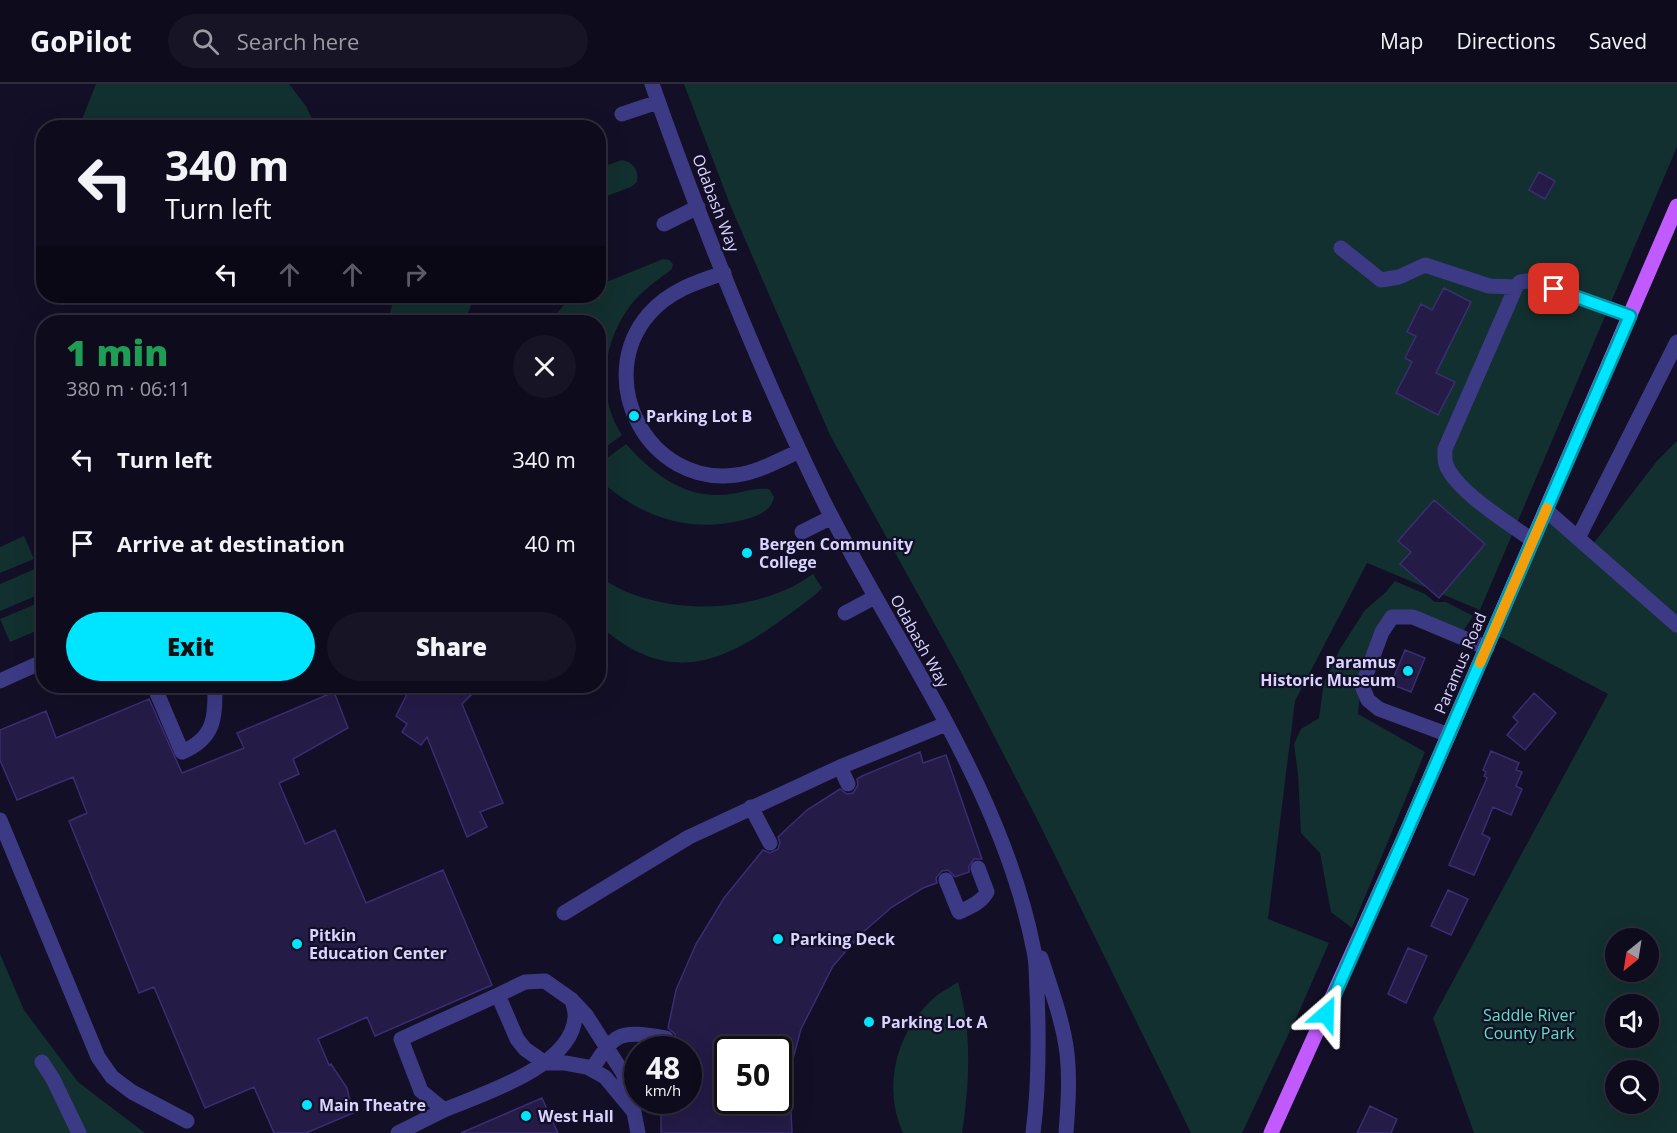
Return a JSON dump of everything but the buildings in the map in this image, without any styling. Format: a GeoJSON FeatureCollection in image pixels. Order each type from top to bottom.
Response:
{"type":"FeatureCollection","features":[{"type":"Feature","properties":{"kind":"main road","name":"Paramus Road"},"geometry":{"type":"LineString","coordinates":[[1271,1133],[1369,918],[1677,208]]}},
{"type":"Feature","properties":{"kind":"street","name":"Odabash Way"},"geometry":{"type":"LineString","coordinates":[[652,84],[724,273],[800,451],[832,517],[946,724],[996,825],[1017,878],[1035,954],[1038,1019],[1033,1133]]}},
{"type":"Feature","properties":{"kind":"street"},"geometry":{"type":"LineString","coordinates":[[622,114],[658,102]]}},
{"type":"Feature","properties":{"kind":"street"},"geometry":{"type":"LineString","coordinates":[[664,224],[698,207]]}},
{"type":"Feature","properties":{"kind":"street"},"geometry":{"type":"LineString","coordinates":[[1341,248],[1381,280],[1399,277],[1425,266],[1489,286],[1516,286]]}},
{"type":"Feature","properties":{"kind":"street"},"geometry":{"type":"LineString","coordinates":[[724,273],[685,286],[649,314],[637,332],[630,349],[626,370],[627,394],[634,417],[646,437],[663,455],[688,470],[712,475],[735,475],[760,469],[800,451]]}},
{"type":"Feature","properties":{"kind":"street"},"geometry":{"type":"LineString","coordinates":[[1533,541],[1472,495],[1452,474],[1445,461],[1445,449],[1516,286],[1520,282],[1537,283],[1630,316]]}},
{"type":"Feature","properties":{"kind":"street"},"geometry":{"type":"LineString","coordinates":[[1578,538],[1673,363],[1677,342]]}},
{"type":"Feature","properties":{"kind":"street"},"geometry":{"type":"LineString","coordinates":[[1546,510],[1677,625]]}},
{"type":"Feature","properties":{"kind":"street"},"geometry":{"type":"LineString","coordinates":[[802,532],[832,517]]}},
{"type":"Feature","properties":{"kind":"street"},"geometry":{"type":"LineString","coordinates":[[845,612],[875,597]]}},
{"type":"Feature","properties":{"kind":"street"},"geometry":{"type":"LineString","coordinates":[[1449,735],[1379,709],[1368,700],[1362,686],[1382,632],[1392,617],[1413,617],[1486,648]]}},
{"type":"Feature","properties":{"kind":"street"},"geometry":{"type":"LineString","coordinates":[[0,680],[36,664]]}},
{"type":"Feature","properties":{"kind":"street"},"geometry":{"type":"LineString","coordinates":[[157,693],[182,752],[198,745],[212,726],[214,693]]}},
{"type":"Feature","properties":{"kind":"street"},"geometry":{"type":"LineString","coordinates":[[564,913],[689,837],[840,767],[946,724]]}},
{"type":"Feature","properties":{"kind":"street"},"geometry":{"type":"LineString","coordinates":[[840,767],[848,784]]}},
{"type":"Feature","properties":{"kind":"street"},"geometry":{"type":"LineString","coordinates":[[751,807],[770,843]]}},
{"type":"Feature","properties":{"kind":"street"},"geometry":{"type":"LineString","coordinates":[[0,820],[98,1057],[112,1077],[132,1092],[187,1121]]}},
{"type":"Feature","properties":{"kind":"street"},"geometry":{"type":"LineString","coordinates":[[946,880],[959,912],[983,899],[987,892],[978,868]]}},
{"type":"Feature","properties":{"kind":"street"},"geometry":{"type":"LineString","coordinates":[[1017,878],[1059,1014],[1067,1052],[1069,1092],[1066,1133]]}},
{"type":"Feature","properties":{"kind":"street"},"geometry":{"type":"LineString","coordinates":[[444,1110],[422,1091],[401,1039],[525,982],[544,981],[572,999],[586,1015],[624,1077]]}},
{"type":"Feature","properties":{"kind":"street"},"geometry":{"type":"LineString","coordinates":[[498,995],[517,1039],[525,1049],[545,1063],[565,1063],[592,1069],[605,1077],[624,1100]]}},
{"type":"Feature","properties":{"kind":"street"},"geometry":{"type":"LineString","coordinates":[[399,1133],[444,1110],[527,1074],[545,1063],[561,1048],[573,1028],[576,1017],[572,999]]}},
{"type":"Feature","properties":{"kind":"street"},"geometry":{"type":"LineString","coordinates":[[592,1069],[606,1047],[618,1036],[632,1033],[652,1036]]}},
{"type":"Feature","properties":{"kind":"street"},"geometry":{"type":"LineString","coordinates":[[42,1062],[53,1079],[79,1133]]}},
{"type":"Feature","properties":{"kind":"street"},"geometry":{"type":"LineString","coordinates":[[634,1114],[638,1133]]}},
{"type":"Feature","properties":{"kind":"green space"},"geometry":{"type":"Polygon","coordinates":[[[96,84],[289,84],[306,106],[313,120],[82,120],[96,84]]]}},
{"type":"Feature","properties":{"kind":"green space"},"geometry":{"type":"Polygon","coordinates":[[[684,84],[1677,84],[1677,147],[1480,610],[1367,563],[1295,701],[1268,919],[1329,943],[1242,1133],[1191,1133],[1038,821],[960,670],[830,435],[731,207],[684,84]]]}},
{"type":"Feature","properties":{"kind":"green space"},"geometry":{"type":"Polygon","coordinates":[[[622,160],[630,163],[635,168],[637,182],[631,187],[606,196],[606,166],[622,160]]]}},
{"type":"Feature","properties":{"kind":"green space"},"geometry":{"type":"Polygon","coordinates":[[[663,259],[673,264],[672,269],[630,306],[613,337],[606,370],[606,315],[556,315],[567,303],[606,303],[606,282],[663,259]]]}},
{"type":"Feature","properties":{"kind":"green space"},"geometry":{"type":"Polygon","coordinates":[[[393,303],[472,303],[467,315],[389,315],[393,303]]]}},
{"type":"Feature","properties":{"kind":"green space"},"geometry":{"type":"Polygon","coordinates":[[[606,387],[608,403],[622,435],[606,447],[606,387]]]}},
{"type":"Feature","properties":{"kind":"green space","name":"Saddle River County Park"},"geometry":{"type":"Polygon","coordinates":[[[1677,441],[1677,1133],[1474,1133],[1433,1018],[1608,694],[1493,633],[1546,510],[1590,548],[1657,461],[1677,441]]]}},
{"type":"Feature","properties":{"kind":"green space"},"geometry":{"type":"Polygon","coordinates":[[[626,444],[668,481],[694,492],[722,495],[769,489],[774,497],[766,510],[743,520],[703,525],[665,519],[630,503],[606,485],[606,459],[626,444]]]}},
{"type":"Feature","properties":{"kind":"green space"},"geometry":{"type":"Polygon","coordinates":[[[24,536],[34,559],[0,573],[0,547],[24,536]]]}},
{"type":"Feature","properties":{"kind":"green space"},"geometry":{"type":"Polygon","coordinates":[[[36,568],[36,596],[0,611],[0,584],[36,568]]]}},
{"type":"Feature","properties":{"kind":"green space"},"geometry":{"type":"Polygon","coordinates":[[[813,574],[822,588],[762,633],[736,648],[711,658],[685,663],[658,659],[629,647],[606,630],[606,582],[646,599],[686,606],[747,602],[792,587],[813,574]]]}},
{"type":"Feature","properties":{"kind":"green space"},"geometry":{"type":"Polygon","coordinates":[[[1395,581],[1425,594],[1435,602],[1446,602],[1473,616],[1460,636],[1395,618],[1360,695],[1358,714],[1425,752],[1352,928],[1331,912],[1320,853],[1301,833],[1294,744],[1301,729],[1319,718],[1324,682],[1340,649],[1365,610],[1395,581]]]}},
{"type":"Feature","properties":{"kind":"green space"},"geometry":{"type":"Polygon","coordinates":[[[36,604],[36,631],[10,642],[0,619],[36,604]]]}},
{"type":"Feature","properties":{"kind":"green space"},"geometry":{"type":"Polygon","coordinates":[[[0,954],[24,1010],[78,1082],[145,1133],[0,1133],[0,954]]]}},
{"type":"Feature","properties":{"kind":"green space"},"geometry":{"type":"Polygon","coordinates":[[[958,982],[968,1038],[967,1095],[962,1133],[903,1133],[894,1097],[896,1060],[902,1043],[922,1011],[938,995],[958,982]]]}},
{"type":"Feature","properties":{"kind":"slow traffic"},"geometry":{"type":"LineString","coordinates":[[1480,663],[1547,508]]}},
{"type":"Feature","properties":{"kind":"place","name":"Parking Lot B"},"geometry":{"type":"Point","coordinates":[634,416]}},
{"type":"Feature","properties":{"kind":"place","name":"Bergen Community College"},"geometry":{"type":"Point","coordinates":[747,553]}},
{"type":"Feature","properties":{"kind":"place","name":"Paramus Historic Museum"},"geometry":{"type":"Point","coordinates":[1408,671]}},
{"type":"Feature","properties":{"kind":"place","name":"Parking Deck"},"geometry":{"type":"Point","coordinates":[778,939]}},
{"type":"Feature","properties":{"kind":"place","name":"Pitkin Education Center"},"geometry":{"type":"Point","coordinates":[297,944]}},
{"type":"Feature","properties":{"kind":"place","name":"Parking Lot A"},"geometry":{"type":"Point","coordinates":[869,1022]}},
{"type":"Feature","properties":{"kind":"place","name":"Main Theatre"},"geometry":{"type":"Point","coordinates":[307,1105]}},
{"type":"Feature","properties":{"kind":"place","name":"West Hall"},"geometry":{"type":"Point","coordinates":[526,1116]}},
{"type":"Feature","properties":{"kind":"route"},"geometry":{"type":"LineString","coordinates":[[1326,1014],[1630,316],[1554,289]]}}]}
